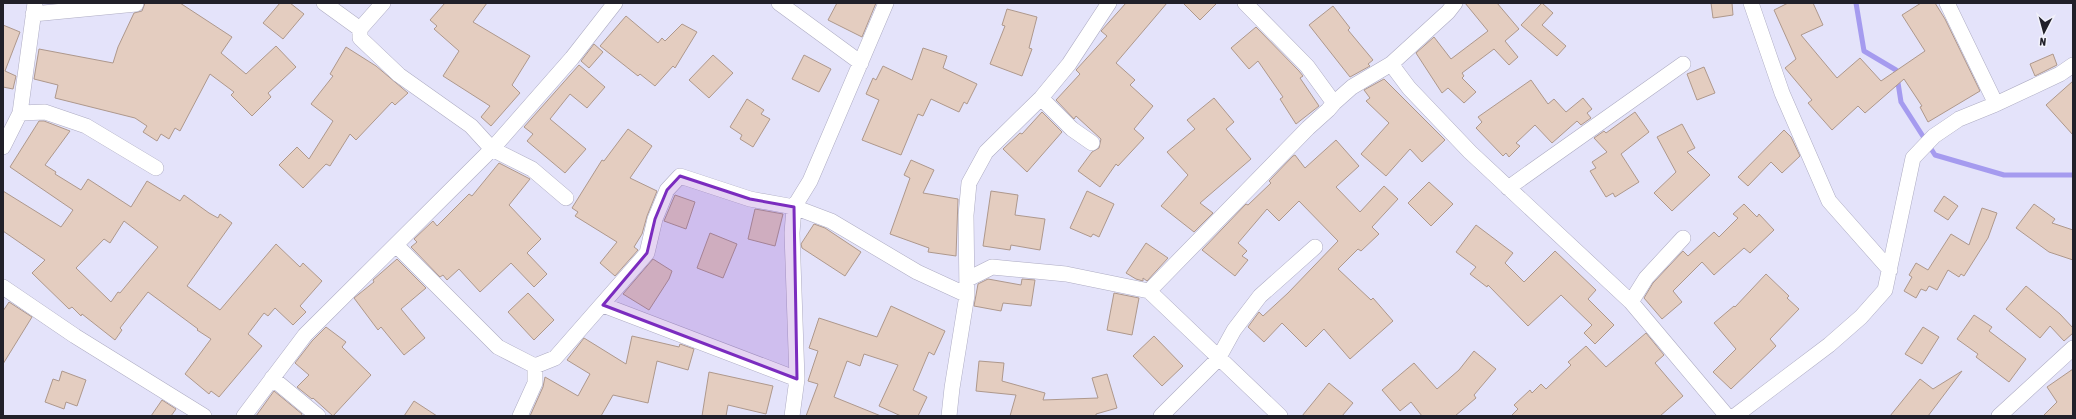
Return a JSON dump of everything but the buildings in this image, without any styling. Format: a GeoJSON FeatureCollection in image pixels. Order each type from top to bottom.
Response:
{"type":"FeatureCollection","features":[{"type":"Feature","properties":{"kind":"street"},"geometry":{"type":"LineString","coordinates":[[324,3],[360,29]]}},
{"type":"Feature","properties":{"kind":"street"},"geometry":{"type":"LineString","coordinates":[[383,3],[360,29],[360,38],[398,75],[472,126],[492,149],[532,169],[566,198]]}},
{"type":"Feature","properties":{"kind":"street"},"geometry":{"type":"LineString","coordinates":[[244,416],[305,335],[492,149],[572,58],[615,3]]}},
{"type":"Feature","properties":{"kind":"street"},"geometry":{"type":"LineString","coordinates":[[779,3],[860,63]]}},
{"type":"Feature","properties":{"kind":"street"},"geometry":{"type":"LineString","coordinates":[[792,416],[797,379],[792,234],[794,207],[810,181],[886,3]]}},
{"type":"Feature","properties":{"kind":"street"},"geometry":{"type":"LineString","coordinates":[[949,416],[967,295],[968,278],[966,215],[969,183],[986,152],[1041,98],[1069,64],[1109,3]]}},
{"type":"Feature","properties":{"kind":"street"},"geometry":{"type":"LineString","coordinates":[[1245,3],[1307,66],[1334,103]]}},
{"type":"Feature","properties":{"kind":"street"},"geometry":{"type":"LineString","coordinates":[[1149,291],[1334,103],[1352,87],[1391,64],[1448,12],[1455,3]]}},
{"type":"Feature","properties":{"kind":"street"},"geometry":{"type":"LineString","coordinates":[[1751,3],[1782,93],[1829,201],[1890,270]]}},
{"type":"Feature","properties":{"kind":"street"},"geometry":{"type":"LineString","coordinates":[[1947,3],[1996,104]]}},
{"type":"Feature","properties":{"kind":"street"},"geometry":{"type":"LineString","coordinates":[[3,147],[20,114],[34,8],[136,4]]}},
{"type":"Feature","properties":{"kind":"street"},"geometry":{"type":"LineString","coordinates":[[1391,64],[1414,94],[1470,152],[1560,238],[1631,302],[1727,416]]}},
{"type":"Feature","properties":{"kind":"street"},"geometry":{"type":"LineString","coordinates":[[1508,188],[1683,64]]}},
{"type":"Feature","properties":{"kind":"street"},"geometry":{"type":"LineString","coordinates":[[1735,416],[1829,345],[1861,316],[1885,290],[1913,158],[1934,136],[1959,119],[1996,104],[2060,74],[2073,65]]}},
{"type":"Feature","properties":{"kind":"street"},"geometry":{"type":"LineString","coordinates":[[1041,98],[1072,129],[1092,143]]}},
{"type":"Feature","properties":{"kind":"street"},"geometry":{"type":"LineString","coordinates":[[20,114],[45,112],[86,126],[156,168]]}},
{"type":"Feature","properties":{"kind":"street"},"geometry":{"type":"LineString","coordinates":[[396,245],[498,347],[535,366],[555,358],[647,253],[655,219],[667,190],[680,176],[750,199],[794,207],[831,221],[917,272],[967,295]]}},
{"type":"Feature","properties":{"kind":"street"},"geometry":{"type":"LineString","coordinates":[[1631,302],[1646,278],[1683,238]]}},
{"type":"Feature","properties":{"kind":"street"},"geometry":{"type":"LineString","coordinates":[[1161,416],[1218,359],[1234,330],[1260,296],[1315,247]]}},
{"type":"Feature","properties":{"kind":"street"},"geometry":{"type":"LineString","coordinates":[[968,278],[992,267],[1052,272],[1149,291],[1218,359],[1280,416]]}},
{"type":"Feature","properties":{"kind":"street"},"geometry":{"type":"LineString","coordinates":[[3,287],[75,336],[204,416]]}},
{"type":"Feature","properties":{"kind":"street"},"geometry":{"type":"LineString","coordinates":[[603,305],[797,379]]}},
{"type":"Feature","properties":{"kind":"street"},"geometry":{"type":"LineString","coordinates":[[1999,416],[2072,351]]}},
{"type":"Feature","properties":{"kind":"street"},"geometry":{"type":"LineString","coordinates":[[520,416],[535,383],[535,366]]}},
{"type":"Feature","properties":{"kind":"street"},"geometry":{"type":"LineString","coordinates":[[272,378],[318,416]]}},
{"type":"Feature","properties":{"kind":"highlighted area"},"geometry":{"type":"Polygon","coordinates":[[[680,176],[750,199],[794,207],[797,379],[603,305],[647,253],[655,219],[667,190],[680,176]]]}},
{"type":"Feature","properties":{"kind":"waterway"},"geometry":{"type":"LineString","coordinates":[[1856,3],[1864,51],[1896,70],[1901,102],[1935,155],[2004,175],[2073,175]]}}]}
